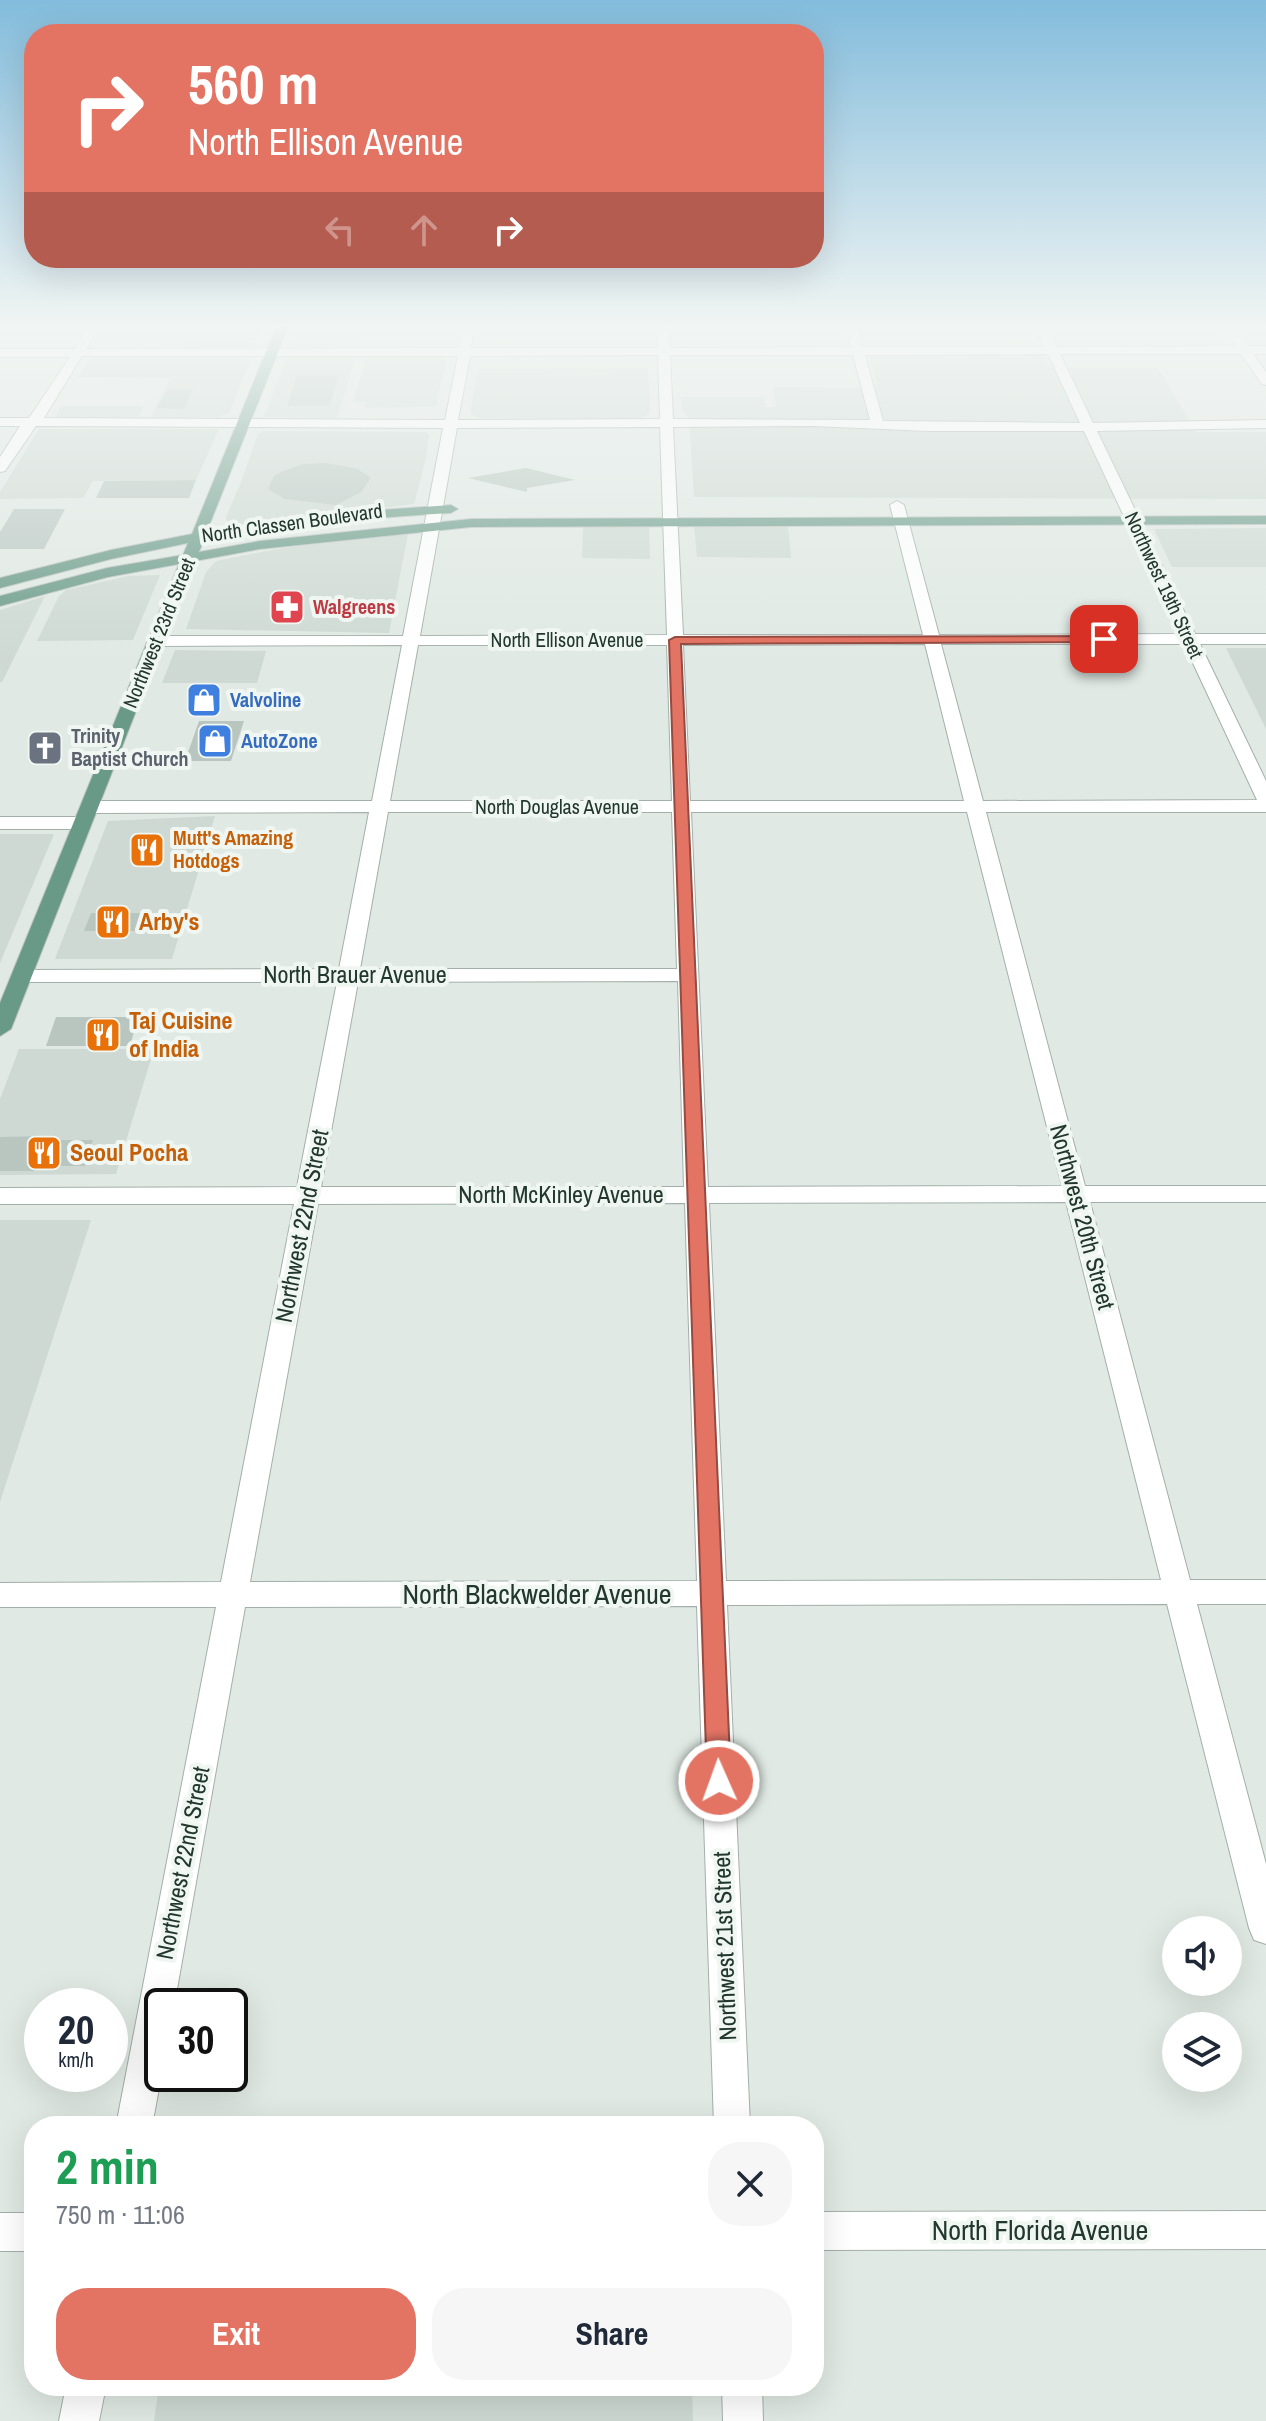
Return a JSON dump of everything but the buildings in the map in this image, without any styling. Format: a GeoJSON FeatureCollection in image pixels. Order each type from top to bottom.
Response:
{"type":"FeatureCollection","features":[{"type":"Feature","properties":{"kind":"main road","name":"Northwest 23rd Street"},"geometry":{"type":"LineString","coordinates":[[0,1029],[237,440]]}},
{"type":"Feature","properties":{"kind":"main road"},"geometry":{"type":"LineString","coordinates":[[1204,504],[1266,504]]}},
{"type":"Feature","properties":{"kind":"main road","name":"North Classen Boulevard"},"geometry":{"type":"LineString","coordinates":[[0,601],[107,573],[191,557],[503,507]]}},
{"type":"Feature","properties":{"kind":"main road","name":"North Classen Boulevard"},"geometry":{"type":"LineString","coordinates":[[4,580],[198,537],[359,515],[517,521],[671,510],[898,509],[1133,520],[1266,520]]}},
{"type":"Feature","properties":{"kind":"street"},"geometry":{"type":"LineString","coordinates":[[0,468],[19,440]]}},
{"type":"Feature","properties":{"kind":"street","name":"Northwest 22nd Street"},"geometry":{"type":"LineString","coordinates":[[136,2116],[448,440]]}},
{"type":"Feature","properties":{"kind":"street","name":"Northwest 21st Street"},"geometry":{"type":"LineString","coordinates":[[668,440],[732,2116]]}},
{"type":"Feature","properties":{"kind":"street","name":"Northwest 19th Street"},"geometry":{"type":"LineString","coordinates":[[1095,440],[1266,800]]}},
{"type":"Feature","properties":{"kind":"street","name":"Northwest 20th Street"},"geometry":{"type":"LineString","coordinates":[[898,509],[1266,1928]]}},
{"type":"Feature","properties":{"kind":"street","name":"North Ellison Avenue"},"geometry":{"type":"LineString","coordinates":[[156,641],[1266,639]]}},
{"type":"Feature","properties":{"kind":"street","name":"North Douglas Avenue"},"geometry":{"type":"LineString","coordinates":[[0,823],[86,815],[380,807],[1266,806]]}},
{"type":"Feature","properties":{"kind":"street","name":"North Brauer Avenue"},"geometry":{"type":"LineString","coordinates":[[21,976],[688,975]]}},
{"type":"Feature","properties":{"kind":"street","name":"North McKinley Avenue"},"geometry":{"type":"LineString","coordinates":[[0,1196],[1266,1194]]}},
{"type":"Feature","properties":{"kind":"street","name":"North Blackwelder Avenue"},"geometry":{"type":"LineString","coordinates":[[0,1595],[1266,1592]]}},
{"type":"Feature","properties":{"kind":"street","name":"North Florida Avenue"},"geometry":{"type":"LineString","coordinates":[[824,2231],[1266,2230]]}},
{"type":"Feature","properties":{"kind":"street"},"geometry":{"type":"LineString","coordinates":[[0,2232],[24,2232]]}},
{"type":"Feature","properties":{"kind":"street"},"geometry":{"type":"LineString","coordinates":[[79,2421],[84,2396]]}},
{"type":"Feature","properties":{"kind":"street"},"geometry":{"type":"LineString","coordinates":[[742,2396],[743,2421]]}},
{"type":"Feature","properties":{"kind":"shaded area"},"geometry":{"type":"Polygon","coordinates":[[[32,440],[214,440],[196,480],[93,481],[83,498],[0,499],[0,492],[32,440]]]}},
{"type":"Feature","properties":{"kind":"shaded area"},"geometry":{"type":"Polygon","coordinates":[[[256,440],[428,440],[414,504],[241,526],[228,524],[226,517],[256,440]]]}},
{"type":"Feature","properties":{"kind":"shaded area"},"geometry":{"type":"Polygon","coordinates":[[[690,440],[1266,440],[1266,499],[694,497],[690,440]]]}},
{"type":"Feature","properties":{"kind":"shaded area"},"geometry":{"type":"Polygon","coordinates":[[[583,526],[649,526],[650,559],[582,558],[583,526]]]}},
{"type":"Feature","properties":{"kind":"shaded area"},"geometry":{"type":"Polygon","coordinates":[[[694,526],[788,527],[791,558],[697,557],[694,526]]]}},
{"type":"Feature","properties":{"kind":"shaded area"},"geometry":{"type":"Polygon","coordinates":[[[1266,528],[1266,567],[1172,567],[1154,529],[1266,528]]]}},
{"type":"Feature","properties":{"kind":"shaded area"},"geometry":{"type":"Polygon","coordinates":[[[408,534],[389,633],[186,629],[206,572],[216,561],[282,548],[408,534]]]}},
{"type":"Feature","properties":{"kind":"shaded area"},"geometry":{"type":"Polygon","coordinates":[[[160,575],[133,640],[37,641],[59,596],[66,590],[128,576],[160,575]]]}},
{"type":"Feature","properties":{"kind":"shaded area"},"geometry":{"type":"Polygon","coordinates":[[[45,596],[2,682],[0,682],[0,610],[45,596]]]}},
{"type":"Feature","properties":{"kind":"shaded area"},"geometry":{"type":"Polygon","coordinates":[[[1226,648],[1266,648],[1266,729],[1226,648]]]}},
{"type":"Feature","properties":{"kind":"shaded area"},"geometry":{"type":"Polygon","coordinates":[[[175,650],[266,651],[257,683],[162,683],[175,650]]]}},
{"type":"Feature","properties":{"kind":"shaded area"},"geometry":{"type":"Polygon","coordinates":[[[215,816],[172,959],[55,959],[108,821],[215,816]]]}},
{"type":"Feature","properties":{"kind":"shaded area"},"geometry":{"type":"Polygon","coordinates":[[[0,834],[54,834],[0,963],[0,834]]]}},
{"type":"Feature","properties":{"kind":"shaded area"},"geometry":{"type":"Polygon","coordinates":[[[19,1049],[154,1049],[116,1174],[0,1175],[0,1099],[19,1049]]]}},
{"type":"Feature","properties":{"kind":"shaded area"},"geometry":{"type":"Polygon","coordinates":[[[0,1220],[91,1220],[0,1502],[0,1220]]]}},
{"type":"Feature","properties":{"kind":"shaded area"},"geometry":{"type":"Polygon","coordinates":[[[158,2396],[692,2396],[693,2421],[154,2421],[158,2396]]]}},
{"type":"Feature","properties":{"kind":"place","name":"Walgreens"},"geometry":{"type":"Point","coordinates":[287,607]}},
{"type":"Feature","properties":{"kind":"place","name":"Valvoline"},"geometry":{"type":"Point","coordinates":[204,700]}},
{"type":"Feature","properties":{"kind":"place","name":"AutoZone"},"geometry":{"type":"Point","coordinates":[215,741]}},
{"type":"Feature","properties":{"kind":"place","name":"Trinity Baptist Church"},"geometry":{"type":"Point","coordinates":[45,748]}},
{"type":"Feature","properties":{"kind":"place","name":"Mutt's Amazing Hotdogs"},"geometry":{"type":"Point","coordinates":[147,850]}},
{"type":"Feature","properties":{"kind":"place","name":"Arby's"},"geometry":{"type":"Point","coordinates":[113,922]}},
{"type":"Feature","properties":{"kind":"place","name":"Taj Cuisine of India"},"geometry":{"type":"Point","coordinates":[103,1035]}},
{"type":"Feature","properties":{"kind":"place","name":"Seoul Pocha"},"geometry":{"type":"Point","coordinates":[44,1153]}},
{"type":"Feature","properties":{"kind":"route"},"geometry":{"type":"LineString","coordinates":[[719,1781],[675,640],[1104,639]]}}]}
